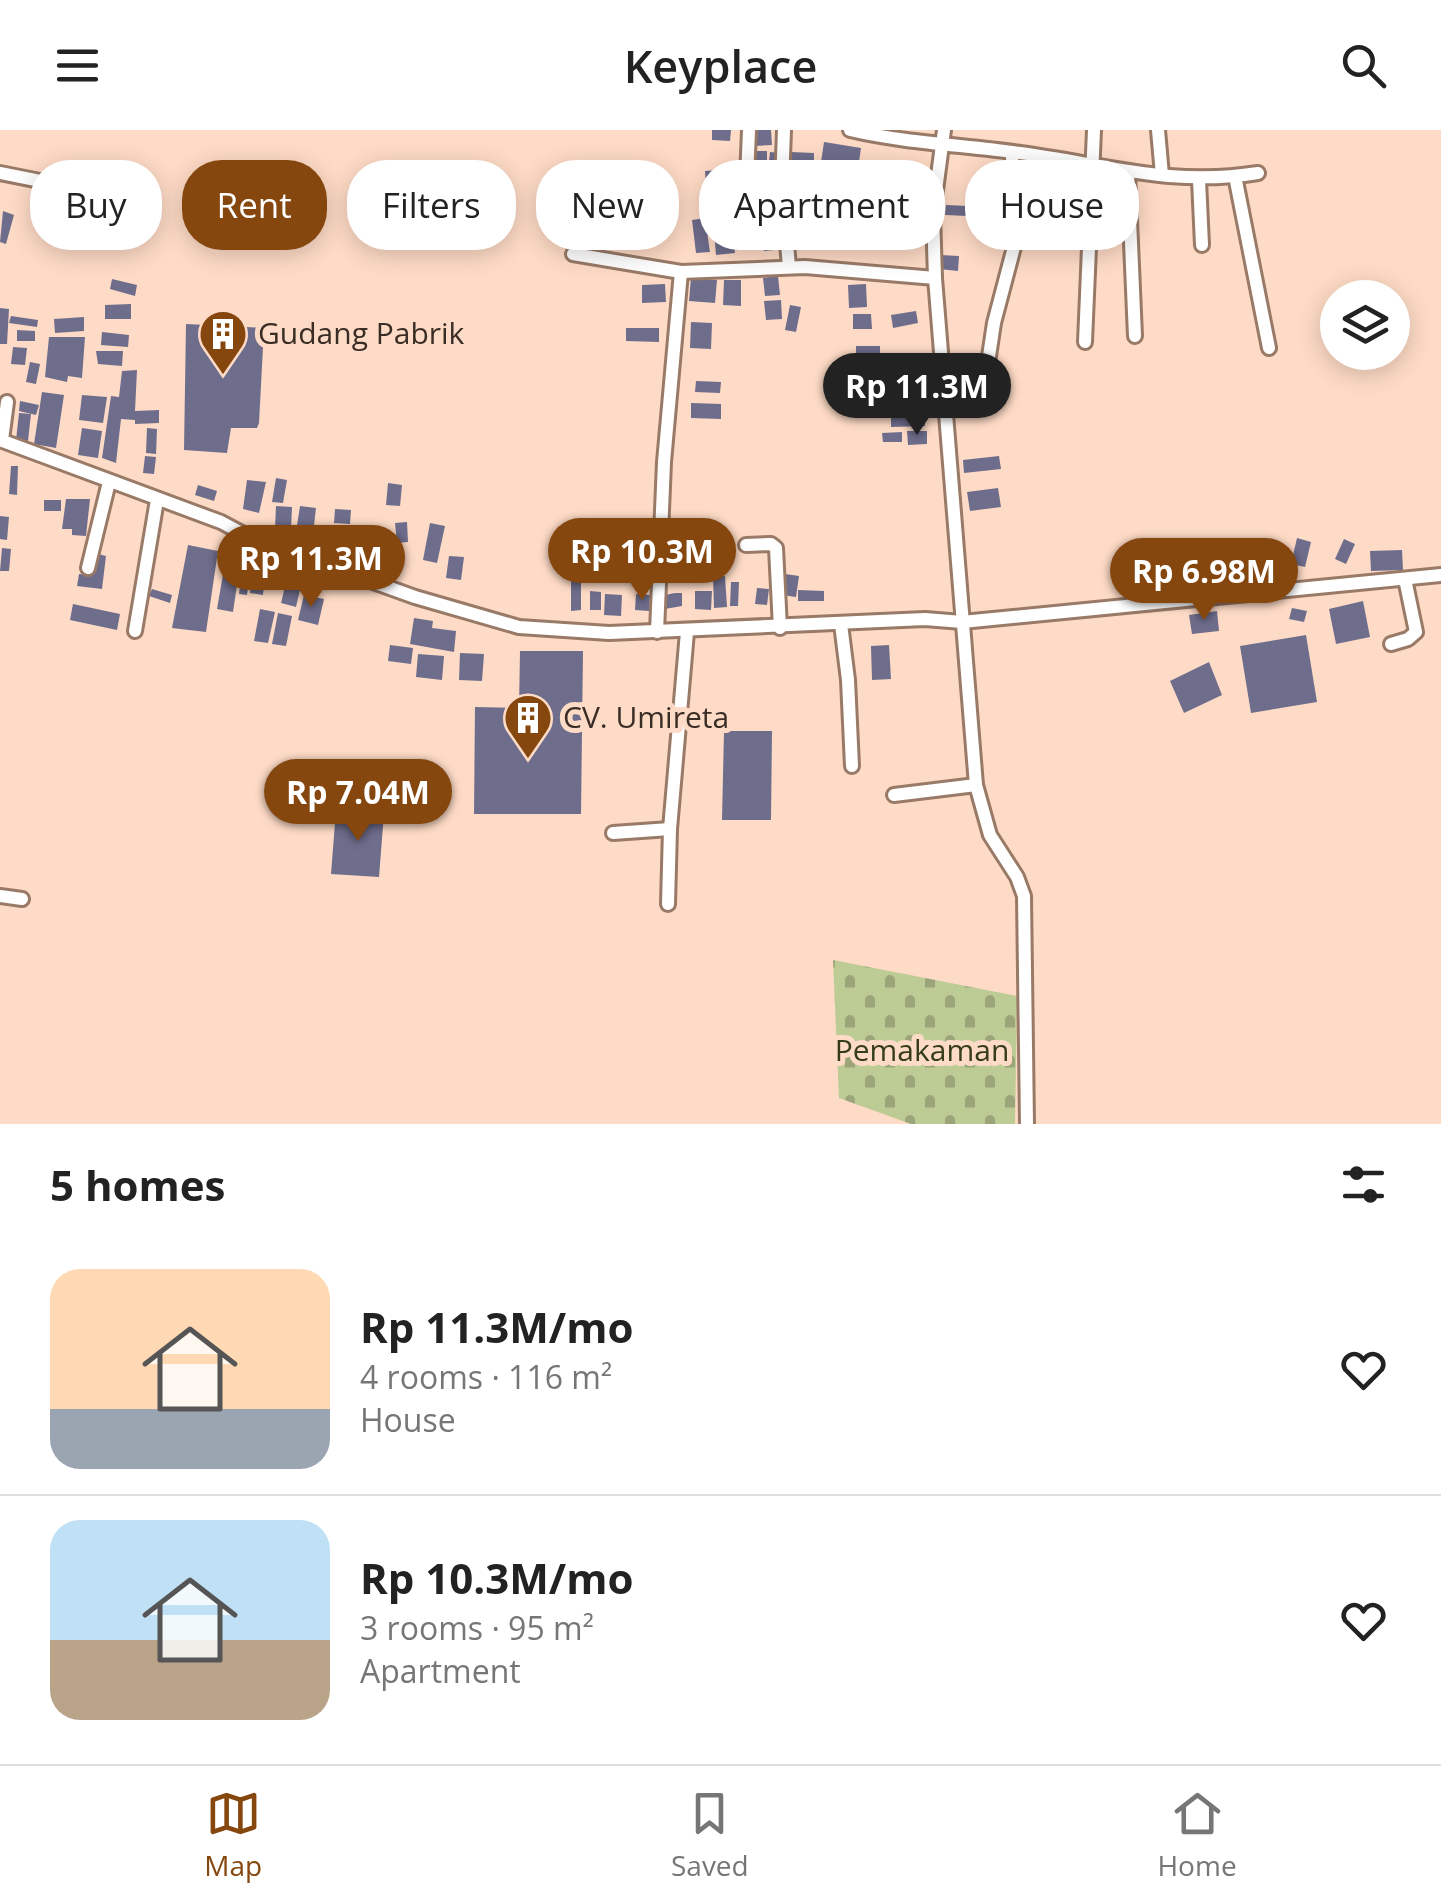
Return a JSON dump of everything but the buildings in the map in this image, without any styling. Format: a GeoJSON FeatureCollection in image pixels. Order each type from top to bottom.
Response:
{"type":"FeatureCollection","features":[{"type":"Feature","properties":{"kind":"street"},"geometry":{"type":"LineString","coordinates":[[747,160],[748,130]]}},
{"type":"Feature","properties":{"kind":"street"},"geometry":{"type":"LineString","coordinates":[[783,160],[784,130]]}},
{"type":"Feature","properties":{"kind":"street"},"geometry":{"type":"LineString","coordinates":[[850,130],[1055,160]]}},
{"type":"Feature","properties":{"kind":"street"},"geometry":{"type":"LineString","coordinates":[[944,130],[933,212],[934,278],[962,622],[976,784],[990,836],[1018,877],[1024,896],[1027,1124]]}},
{"type":"Feature","properties":{"kind":"street"},"geometry":{"type":"LineString","coordinates":[[1092,160],[1094,130]]}},
{"type":"Feature","properties":{"kind":"street"},"geometry":{"type":"LineString","coordinates":[[1158,130],[1162,175]]}},
{"type":"Feature","properties":{"kind":"street"},"geometry":{"type":"LineString","coordinates":[[988,362],[1014,247],[1012,152]]}},
{"type":"Feature","properties":{"kind":"street"},"geometry":{"type":"LineString","coordinates":[[1139,174],[1199,180],[1258,172]]}},
{"type":"Feature","properties":{"kind":"street"},"geometry":{"type":"LineString","coordinates":[[0,174],[30,180]]}},
{"type":"Feature","properties":{"kind":"street"},"geometry":{"type":"LineString","coordinates":[[1235,176],[1269,348]]}},
{"type":"Feature","properties":{"kind":"street"},"geometry":{"type":"LineString","coordinates":[[1199,180],[1202,245]]}},
{"type":"Feature","properties":{"kind":"street"},"geometry":{"type":"LineString","coordinates":[[788,250],[789,268]]}},
{"type":"Feature","properties":{"kind":"street"},"geometry":{"type":"LineString","coordinates":[[1085,342],[1089,250]]}},
{"type":"Feature","properties":{"kind":"street"},"geometry":{"type":"LineString","coordinates":[[1131,250],[1135,336]]}},
{"type":"Feature","properties":{"kind":"street"},"geometry":{"type":"LineString","coordinates":[[573,254],[681,272],[789,268],[934,278]]}},
{"type":"Feature","properties":{"kind":"street"},"geometry":{"type":"LineString","coordinates":[[658,632],[664,462],[681,272]]}},
{"type":"Feature","properties":{"kind":"street"},"geometry":{"type":"LineString","coordinates":[[7,402],[1,440],[222,522],[252,538],[487,619],[548,630],[688,632],[925,619],[962,622],[1441,575]]}},
{"type":"Feature","properties":{"kind":"street"},"geometry":{"type":"LineString","coordinates":[[88,568],[109,482]]}},
{"type":"Feature","properties":{"kind":"street"},"geometry":{"type":"LineString","coordinates":[[136,631],[157,500]]}},
{"type":"Feature","properties":{"kind":"street"},"geometry":{"type":"LineString","coordinates":[[746,545],[771,544],[776,549],[780,628]]}},
{"type":"Feature","properties":{"kind":"street"},"geometry":{"type":"LineString","coordinates":[[1392,644],[1416,632],[1405,579]]}},
{"type":"Feature","properties":{"kind":"street"},"geometry":{"type":"LineString","coordinates":[[840,624],[848,680],[852,766]]}},
{"type":"Feature","properties":{"kind":"street"},"geometry":{"type":"LineString","coordinates":[[668,904],[670,829],[688,632]]}},
{"type":"Feature","properties":{"kind":"street"},"geometry":{"type":"LineString","coordinates":[[894,795],[976,784]]}},
{"type":"Feature","properties":{"kind":"street"},"geometry":{"type":"LineString","coordinates":[[614,832],[670,829]]}},
{"type":"Feature","properties":{"kind":"street"},"geometry":{"type":"LineString","coordinates":[[0,896],[22,899]]}},
{"type":"Feature","properties":{"kind":"green space","name":"Pemakaman"},"geometry":{"type":"Polygon","coordinates":[[[833,960],[1017,996],[1015,1124],[911,1124],[839,1098],[833,960]]]}},
{"type":"Feature","properties":{"kind":"place","name":"Gudang Pabrik"},"geometry":{"type":"Point","coordinates":[223,376]}},
{"type":"Feature","properties":{"kind":"place","name":"CV. Umireta"},"geometry":{"type":"Point","coordinates":[528,760]}}]}
